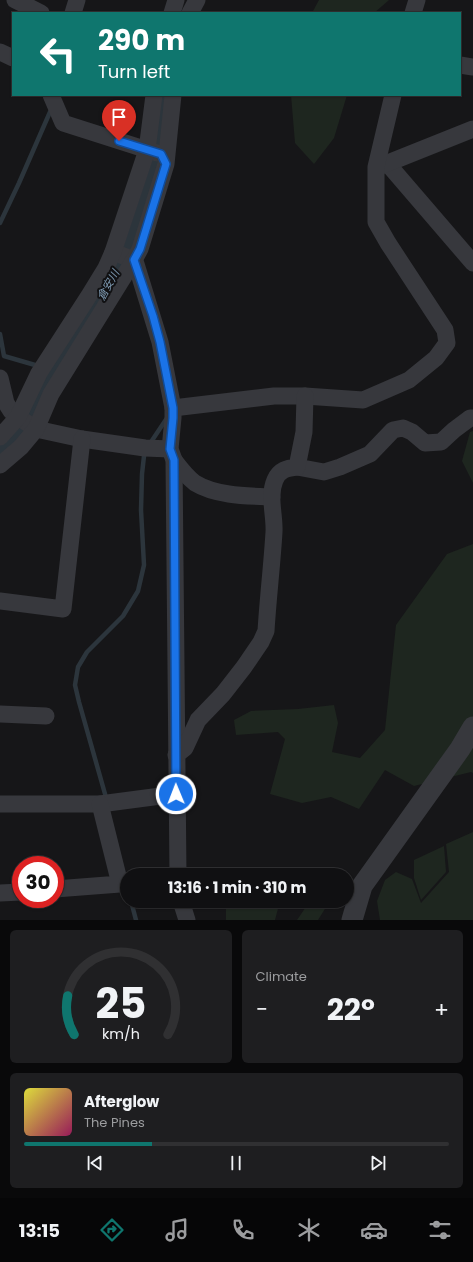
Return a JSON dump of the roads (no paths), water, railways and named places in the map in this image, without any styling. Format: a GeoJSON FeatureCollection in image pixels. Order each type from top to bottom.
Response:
{"type":"FeatureCollection","features":[{"type":"Feature","properties":{"kind":"street"},"geometry":{"type":"LineString","coordinates":[[14,0],[39,12]]}},
{"type":"Feature","properties":{"kind":"street"},"geometry":{"type":"LineString","coordinates":[[73,12],[78,0]]}},
{"type":"Feature","properties":{"kind":"street"},"geometry":{"type":"LineString","coordinates":[[172,12],[176,0]]}},
{"type":"Feature","properties":{"kind":"street"},"geometry":{"type":"LineString","coordinates":[[191,12],[197,0]]}},
{"type":"Feature","properties":{"kind":"street"},"geometry":{"type":"LineString","coordinates":[[413,12],[416,0]]}},
{"type":"Feature","properties":{"kind":"street"},"geometry":{"type":"LineString","coordinates":[[0,52],[12,58]]}},
{"type":"Feature","properties":{"kind":"street"},"geometry":{"type":"LineString","coordinates":[[461,65],[473,68]]}},
{"type":"Feature","properties":{"kind":"street"},"geometry":{"type":"LineString","coordinates":[[51,96],[63,124],[158,156]]}},
{"type":"Feature","properties":{"kind":"street"},"geometry":{"type":"LineString","coordinates":[[0,437],[26,422],[51,394],[123,256],[158,156],[154,96]]}},
{"type":"Feature","properties":{"kind":"street"},"geometry":{"type":"LineString","coordinates":[[0,465],[21,447],[26,422],[40,373],[106,268],[123,256],[140,249],[158,156],[173,96]]}},
{"type":"Feature","properties":{"kind":"street"},"geometry":{"type":"LineString","coordinates":[[173,408],[274,396],[305,396],[363,400],[409,380],[436,358],[447,344],[445,330],[376,222],[382,165],[393,96]]}},
{"type":"Feature","properties":{"kind":"street"},"geometry":{"type":"LineString","coordinates":[[382,165],[473,129]]}},
{"type":"Feature","properties":{"kind":"street"},"geometry":{"type":"LineString","coordinates":[[382,165],[472,260]]}},
{"type":"Feature","properties":{"kind":"street"},"geometry":{"type":"LineString","coordinates":[[123,256],[150,309],[160,342],[173,408],[172,454],[178,868]]}},
{"type":"Feature","properties":{"kind":"street"},"geometry":{"type":"LineString","coordinates":[[0,378],[6,403],[11,411],[26,422],[82,439],[148,448],[172,454],[182,470],[195,482],[209,490],[272,497]]}},
{"type":"Feature","properties":{"kind":"street"},"geometry":{"type":"LineString","coordinates":[[297,467],[304,432],[305,396]]}},
{"type":"Feature","properties":{"kind":"street"},"geometry":{"type":"LineString","coordinates":[[176,755],[185,748],[198,720],[223,694],[244,667],[261,642],[266,631],[274,531],[272,497],[275,480],[280,472],[287,468],[297,467],[324,472],[340,467],[370,454],[393,430],[403,428],[412,432],[425,443],[441,442],[470,418],[473,418]]}},
{"type":"Feature","properties":{"kind":"street"},"geometry":{"type":"LineString","coordinates":[[0,601],[63,609],[82,439]]}},
{"type":"Feature","properties":{"kind":"street"},"geometry":{"type":"LineString","coordinates":[[0,714],[46,716]]}},
{"type":"Feature","properties":{"kind":"street"},"geometry":{"type":"LineString","coordinates":[[352,920],[362,886],[460,749],[473,727]]}},
{"type":"Feature","properties":{"kind":"street"},"geometry":{"type":"LineString","coordinates":[[0,804],[105,804],[176,794]]}},
{"type":"Feature","properties":{"kind":"street"},"geometry":{"type":"LineString","coordinates":[[64,888],[120,884],[105,804]]}},
{"type":"Feature","properties":{"kind":"street"},"geometry":{"type":"LineString","coordinates":[[0,893],[12,892]]}},
{"type":"Feature","properties":{"kind":"street"},"geometry":{"type":"LineString","coordinates":[[183,908],[187,920]]}},
{"type":"Feature","properties":{"kind":"waterway","name":"倉安川"},"geometry":{"type":"LineString","coordinates":[[0,454],[22,429],[75,337],[107,290],[119,264],[158,147],[165,96]]}},
{"type":"Feature","properties":{"kind":"waterway"},"geometry":{"type":"LineString","coordinates":[[0,223],[50,112]]}},
{"type":"Feature","properties":{"kind":"waterway"},"geometry":{"type":"LineString","coordinates":[[0,334],[4,356],[35,365]]}},
{"type":"Feature","properties":{"kind":"waterway"},"geometry":{"type":"LineString","coordinates":[[149,445],[167,418]]}},
{"type":"Feature","properties":{"kind":"waterway"},"geometry":{"type":"LineString","coordinates":[[107,801],[75,685],[78,667],[87,652],[123,616],[138,591],[144,565],[141,510],[142,474],[144,456],[146,452]]}},
{"type":"Feature","properties":{"kind":"waterway"},"geometry":{"type":"LineString","coordinates":[[133,908],[136,920]]}}]}
